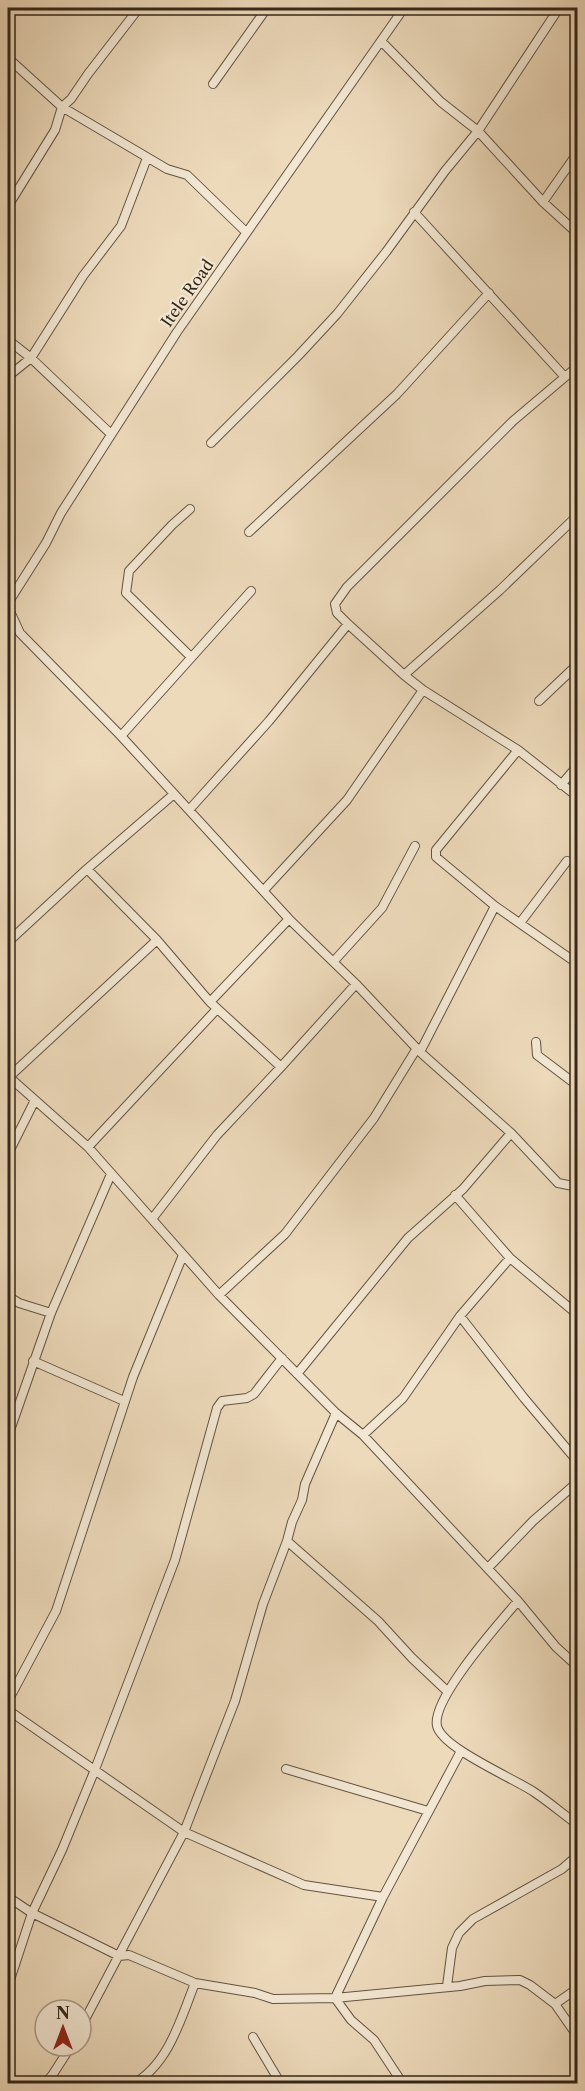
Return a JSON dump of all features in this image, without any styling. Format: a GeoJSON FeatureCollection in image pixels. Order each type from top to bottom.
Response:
{"type":"FeatureCollection","features":[{"type":"Feature","properties":{"kind":"street"},"geometry":{"type":"LineString","coordinates":[[8,13],[11,8]]}},
{"type":"Feature","properties":{"kind":"street"},"geometry":{"type":"LineString","coordinates":[[8,207],[55,130],[62,108],[139,8]]}},
{"type":"Feature","properties":{"kind":"street"},"geometry":{"type":"LineString","coordinates":[[213,84],[267,8]]}},
{"type":"Feature","properties":{"kind":"street","name":"Itele Road"},"geometry":{"type":"LineString","coordinates":[[8,605],[46,543],[61,513],[177,332],[404,8]]}},
{"type":"Feature","properties":{"kind":"street"},"geometry":{"type":"LineString","coordinates":[[211,443],[337,314],[478,131],[559,8]]}},
{"type":"Feature","properties":{"kind":"street"},"geometry":{"type":"LineString","coordinates":[[381,41],[441,102],[478,131],[543,202],[578,234]]}},
{"type":"Feature","properties":{"kind":"street"},"geometry":{"type":"LineString","coordinates":[[8,58],[62,108],[167,169],[187,175],[246,232]]}},
{"type":"Feature","properties":{"kind":"street"},"geometry":{"type":"LineString","coordinates":[[543,202],[578,152]]}},
{"type":"Feature","properties":{"kind":"street"},"geometry":{"type":"LineString","coordinates":[[8,381],[11,374],[31,358],[83,276],[121,226],[147,158]]}},
{"type":"Feature","properties":{"kind":"street"},"geometry":{"type":"LineString","coordinates":[[414,212],[564,376]]}},
{"type":"Feature","properties":{"kind":"street"},"geometry":{"type":"LineString","coordinates":[[249,532],[397,394],[489,293]]}},
{"type":"Feature","properties":{"kind":"street"},"geometry":{"type":"LineString","coordinates":[[8,340],[31,358],[111,434]]}},
{"type":"Feature","properties":{"kind":"street"},"geometry":{"type":"LineString","coordinates":[[578,366],[513,421],[346,587],[335,604],[337,613],[404,675],[423,690],[518,750],[578,797]]}},
{"type":"Feature","properties":{"kind":"street"},"geometry":{"type":"LineString","coordinates":[[190,508],[129,571],[126,593],[191,657]]}},
{"type":"Feature","properties":{"kind":"street"},"geometry":{"type":"LineString","coordinates":[[404,675],[500,590],[578,515]]}},
{"type":"Feature","properties":{"kind":"street"},"geometry":{"type":"LineString","coordinates":[[121,736],[251,591]]}},
{"type":"Feature","properties":{"kind":"street"},"geometry":{"type":"LineString","coordinates":[[8,605],[20,633],[121,736],[289,919],[334,961],[418,1050],[511,1133],[558,1183],[578,1187]]}},
{"type":"Feature","properties":{"kind":"street"},"geometry":{"type":"LineString","coordinates":[[189,810],[269,721],[348,624]]}},
{"type":"Feature","properties":{"kind":"street"},"geometry":{"type":"LineString","coordinates":[[539,701],[578,664]]}},
{"type":"Feature","properties":{"kind":"street"},"geometry":{"type":"LineString","coordinates":[[264,890],[347,800],[423,690]]}},
{"type":"Feature","properties":{"kind":"street"},"geometry":{"type":"LineString","coordinates":[[518,750],[436,850],[436,857],[495,906],[578,964]]}},
{"type":"Feature","properties":{"kind":"street"},"geometry":{"type":"LineString","coordinates":[[561,785],[578,765]]}},
{"type":"Feature","properties":{"kind":"street"},"geometry":{"type":"LineString","coordinates":[[8,942],[87,869],[174,794]]}},
{"type":"Feature","properties":{"kind":"street"},"geometry":{"type":"LineString","coordinates":[[334,961],[382,908],[415,846]]}},
{"type":"Feature","properties":{"kind":"street"},"geometry":{"type":"LineString","coordinates":[[520,923],[567,861]]}},
{"type":"Feature","properties":{"kind":"street"},"geometry":{"type":"LineString","coordinates":[[87,869],[157,940],[214,1005],[281,1067]]}},
{"type":"Feature","properties":{"kind":"street"},"geometry":{"type":"LineString","coordinates":[[219,1295],[285,1234],[374,1118],[418,1050],[495,906]]}},
{"type":"Feature","properties":{"kind":"street"},"geometry":{"type":"LineString","coordinates":[[88,1147],[289,919]]}},
{"type":"Feature","properties":{"kind":"street"},"geometry":{"type":"LineString","coordinates":[[157,940],[8,1077],[88,1147],[219,1295],[336,1413],[363,1436],[488,1568],[556,1647],[578,1667]]}},
{"type":"Feature","properties":{"kind":"street"},"geometry":{"type":"LineString","coordinates":[[152,1219],[217,1135],[356,984]]}},
{"type":"Feature","properties":{"kind":"street"},"geometry":{"type":"LineString","coordinates":[[536,1042],[537,1055],[578,1086]]}},
{"type":"Feature","properties":{"kind":"street"},"geometry":{"type":"LineString","coordinates":[[8,1154],[36,1100]]}},
{"type":"Feature","properties":{"kind":"street"},"geometry":{"type":"LineString","coordinates":[[297,1374],[408,1238],[455,1195],[511,1133]]}},
{"type":"Feature","properties":{"kind":"street"},"geometry":{"type":"LineString","coordinates":[[8,1436],[51,1313],[111,1174]]}},
{"type":"Feature","properties":{"kind":"street"},"geometry":{"type":"LineString","coordinates":[[455,1195],[510,1258],[578,1315]]}},
{"type":"Feature","properties":{"kind":"street"},"geometry":{"type":"LineString","coordinates":[[8,1701],[56,1611],[91,1509],[124,1401],[183,1255]]}},
{"type":"Feature","properties":{"kind":"street"},"geometry":{"type":"LineString","coordinates":[[363,1436],[403,1398],[460,1316],[510,1258]]}},
{"type":"Feature","properties":{"kind":"street"},"geometry":{"type":"LineString","coordinates":[[8,1296],[19,1303],[51,1313]]}},
{"type":"Feature","properties":{"kind":"street"},"geometry":{"type":"LineString","coordinates":[[460,1316],[578,1462]]}},
{"type":"Feature","properties":{"kind":"street"},"geometry":{"type":"LineString","coordinates":[[8,1986],[32,1912],[62,1850],[94,1772],[175,1560],[217,1408],[222,1401],[247,1398],[254,1394],[282,1358]]}},
{"type":"Feature","properties":{"kind":"street"},"geometry":{"type":"LineString","coordinates":[[33,1361],[124,1401]]}},
{"type":"Feature","properties":{"kind":"street"},"geometry":{"type":"LineString","coordinates":[[93,2005],[184,1832],[235,1701],[262,1604],[287,1541],[291,1522],[336,1413]]}},
{"type":"Feature","properties":{"kind":"street"},"geometry":{"type":"LineString","coordinates":[[488,1568],[578,1479]]}},
{"type":"Feature","properties":{"kind":"street"},"geometry":{"type":"LineString","coordinates":[[287,1541],[378,1621],[448,1692]]}},
{"type":"Feature","properties":{"kind":"street"},"geometry":{"type":"LineString","coordinates":[[518,1601],[459,1674],[438,1713],[436,1724],[441,1734],[461,1751],[534,1792],[578,1826]]}},
{"type":"Feature","properties":{"kind":"street"},"geometry":{"type":"LineString","coordinates":[[8,1710],[94,1772],[184,1832],[304,1885],[383,1897]]}},
{"type":"Feature","properties":{"kind":"street"},"geometry":{"type":"LineString","coordinates":[[335,1998],[383,1897],[461,1751]]}},
{"type":"Feature","properties":{"kind":"street"},"geometry":{"type":"LineString","coordinates":[[286,1769],[428,1811]]}},
{"type":"Feature","properties":{"kind":"street"},"geometry":{"type":"LineString","coordinates":[[447,1986],[452,1948],[459,1933],[473,1919],[562,1869],[578,1855]]}},
{"type":"Feature","properties":{"kind":"street"},"geometry":{"type":"LineString","coordinates":[[8,1897],[32,1912],[119,1956],[129,1955],[195,1983],[255,1993],[273,1999],[335,1998],[485,1981],[519,1980],[530,1984],[555,2004],[578,2037]]}},
{"type":"Feature","properties":{"kind":"street"},"geometry":{"type":"LineString","coordinates":[[133,2084],[144,2076],[168,2049],[195,1983]]}},
{"type":"Feature","properties":{"kind":"street"},"geometry":{"type":"LineString","coordinates":[[555,2004],[578,1988]]}},
{"type":"Feature","properties":{"kind":"street"},"geometry":{"type":"LineString","coordinates":[[335,1998],[351,2019],[374,2040],[403,2084]]}},
{"type":"Feature","properties":{"kind":"street"},"geometry":{"type":"LineString","coordinates":[[253,2037],[281,2084]]}},
{"type":"Feature","properties":{"kind":"street"},"geometry":{"type":"LineString","coordinates":[[45,2084],[64,2058]]}}]}
